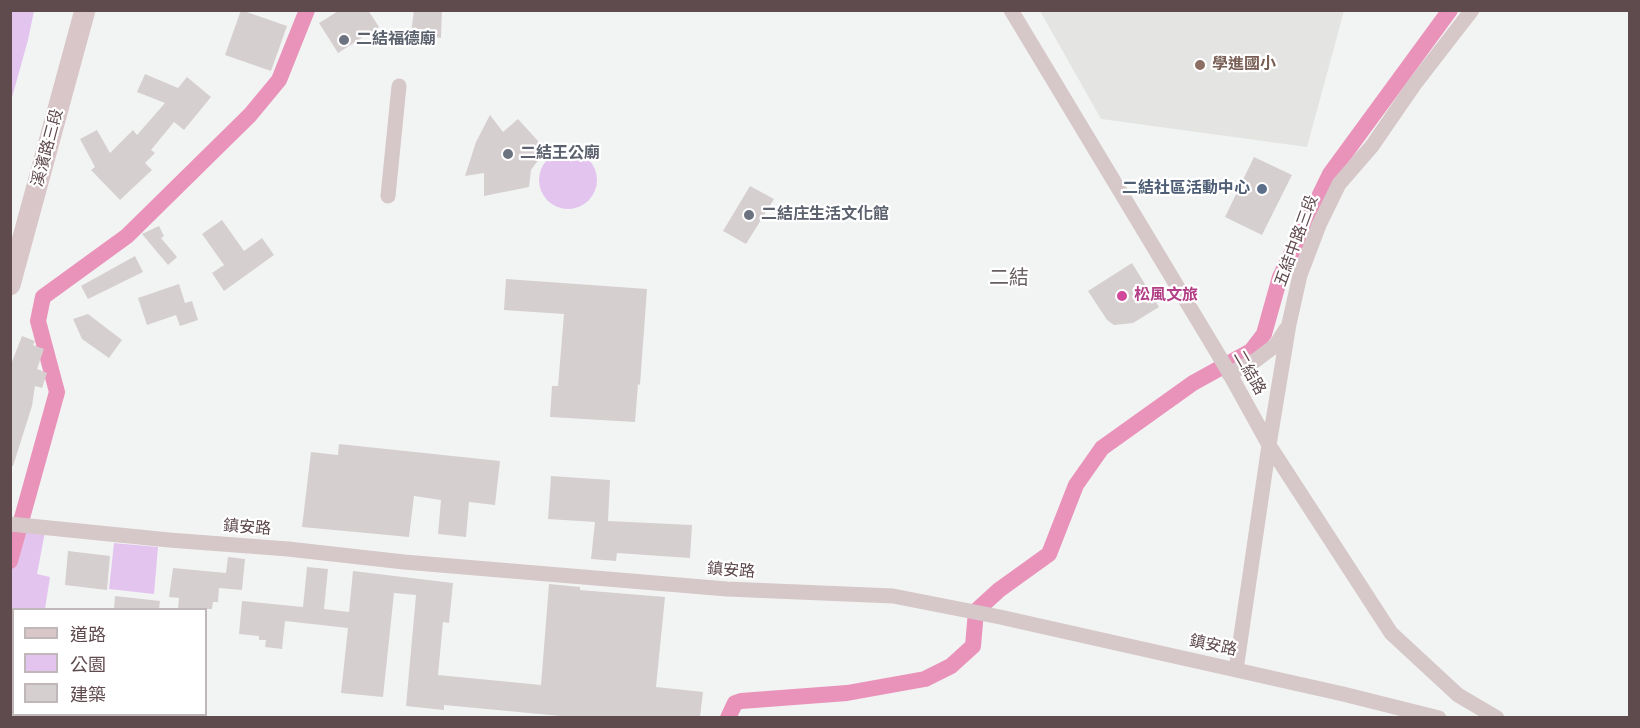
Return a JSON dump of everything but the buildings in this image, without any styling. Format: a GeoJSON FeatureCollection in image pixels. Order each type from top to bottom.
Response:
{"type":"FeatureCollection","features":[{"type":"Feature","properties":{"kind":"street","name":"溪濱路三段"},"geometry":{"type":"LineString","coordinates":[[10,285],[85,10]]}},
{"type":"Feature","properties":{"kind":"street","name":"二結路"},"geometry":{"type":"LineString","coordinates":[[1011,10],[1225,366],[1269,445],[1391,633],[1458,695],[1497,717]]}},
{"type":"Feature","properties":{"kind":"street","name":"五結中路三段"},"geometry":{"type":"LineString","coordinates":[[1236,670],[1269,445],[1289,324],[1300,275],[1319,225],[1339,184],[1372,146],[1414,85],[1472,10]]}},
{"type":"Feature","properties":{"kind":"street"},"geometry":{"type":"LineString","coordinates":[[388,196],[399,86]]}},
{"type":"Feature","properties":{"kind":"street"},"geometry":{"type":"LineString","coordinates":[[1225,366],[1256,360],[1276,345],[1289,324]]}},
{"type":"Feature","properties":{"kind":"street","name":"鎮安路"},"geometry":{"type":"LineString","coordinates":[[10,524],[288,549],[404,562],[715,588],[893,596],[974,611],[1439,717]]}},
{"type":"Feature","properties":{"kind":"shaded area","name":"學進國小"},"geometry":{"type":"Polygon","coordinates":[[[1040,11],[1344,11],[1307,147],[1101,119],[1040,11]]]}},
{"type":"Feature","properties":{"kind":"green space"},"geometry":{"type":"Polygon","coordinates":[[[11,10],[34,11],[11,101],[11,10]]]}},
{"type":"Feature","properties":{"kind":"green space"},"geometry":{"type":"Polygon","coordinates":[[[568,151],[579,153],[592,164],[597,180],[595,191],[584,204],[568,209],[557,207],[544,196],[539,180],[541,169],[552,156],[568,151]]]}},
{"type":"Feature","properties":{"kind":"green space"},"geometry":{"type":"Polygon","coordinates":[[[21,531],[45,532],[37,574],[50,577],[45,608],[12,608],[12,624],[11,623],[10,568],[21,531]]]}},
{"type":"Feature","properties":{"kind":"green space"},"geometry":{"type":"Polygon","coordinates":[[[114,543],[158,547],[154,594],[109,589],[114,543]]]}},
{"type":"Feature","properties":{"kind":"green space"},"geometry":{"type":"Polygon","coordinates":[[[144,716],[144,718],[59,717],[144,716]]]}},
{"type":"Feature","properties":{"kind":"waterway"},"geometry":{"type":"LineString","coordinates":[[10,561],[57,392],[38,321],[43,297],[127,236],[250,115],[279,80],[307,10]]}},
{"type":"Feature","properties":{"kind":"waterway"},"geometry":{"type":"LineString","coordinates":[[728,718],[735,703],[741,701],[847,693],[925,679],[951,666],[973,646],[976,611],[999,590],[1049,554],[1076,485],[1102,448],[1193,383],[1251,351],[1264,334],[1280,277],[1330,174],[1450,10]]}},
{"type":"Feature","properties":{"kind":"place","name":"二結福德廟"},"geometry":{"type":"Point","coordinates":[344,40]}},
{"type":"Feature","properties":{"kind":"place","name":"學進國小"},"geometry":{"type":"Point","coordinates":[1200,65]}},
{"type":"Feature","properties":{"kind":"place","name":"二結王公廟"},"geometry":{"type":"Point","coordinates":[508,154]}},
{"type":"Feature","properties":{"kind":"place","name":"二結社區活動中心"},"geometry":{"type":"Point","coordinates":[1262,189]}},
{"type":"Feature","properties":{"kind":"place","name":"二結庄生活文化館"},"geometry":{"type":"Point","coordinates":[749,215]}},
{"type":"Feature","properties":{"kind":"place","name":"松風文旅"},"geometry":{"type":"Point","coordinates":[1122,296]}},
{"type":"Feature","properties":{"kind":"district","name":"二結"},"geometry":{"type":"Point","coordinates":[1009,279]}}]}
